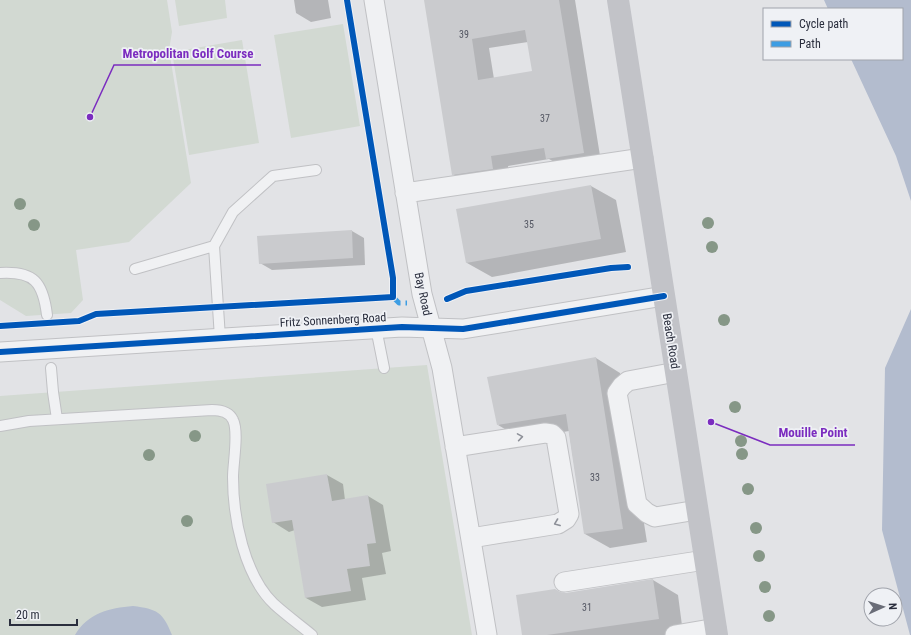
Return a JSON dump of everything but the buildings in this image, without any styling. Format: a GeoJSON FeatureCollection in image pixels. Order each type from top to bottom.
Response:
{"type":"FeatureCollection","features":[{"type":"Feature","properties":{"kind":"street","name":"Bay Road"},"geometry":{"type":"LineString","coordinates":[[374,0],[422,294],[442,368],[487,635]]}},
{"type":"Feature","properties":{"kind":"street","name":"Beach Road"},"geometry":{"type":"LineString","coordinates":[[618,0],[716,631]]}},
{"type":"Feature","properties":{"kind":"street"},"geometry":{"type":"LineString","coordinates":[[405,193],[643,158]]}},
{"type":"Feature","properties":{"kind":"street","name":"Fritz Sonnenberg Road"},"geometry":{"type":"LineString","coordinates":[[0,352],[376,328],[402,327],[463,329],[664,296]]}},
{"type":"Feature","properties":{"kind":"street"},"geometry":{"type":"LineString","coordinates":[[676,372],[628,381],[617,393],[637,504],[655,517],[697,510]]}},
{"type":"Feature","properties":{"kind":"street"},"geometry":{"type":"LineString","coordinates":[[456,447],[545,433],[552,434],[556,438],[569,514],[566,519],[558,524],[471,538]]}},
{"type":"Feature","properties":{"kind":"street"},"geometry":{"type":"LineString","coordinates":[[564,582],[705,560]]}},
{"type":"Feature","properties":{"kind":"street"},"geometry":{"type":"LineString","coordinates":[[675,635],[716,631]]}},
{"type":"Feature","properties":{"kind":"lane"},"geometry":{"type":"LineString","coordinates":[[220,338],[214,246],[233,212],[273,176],[316,170]]}},
{"type":"Feature","properties":{"kind":"lane"},"geometry":{"type":"LineString","coordinates":[[135,269],[214,246]]}},
{"type":"Feature","properties":{"kind":"lane"},"geometry":{"type":"LineString","coordinates":[[0,273],[16,273],[28,276],[37,283],[43,291],[47,315]]}},
{"type":"Feature","properties":{"kind":"lane"},"geometry":{"type":"LineString","coordinates":[[376,328],[384,368]]}},
{"type":"Feature","properties":{"kind":"lane"},"geometry":{"type":"LineString","coordinates":[[51,368],[57,419]]}},
{"type":"Feature","properties":{"kind":"lane"},"geometry":{"type":"LineString","coordinates":[[0,426],[29,421],[212,410],[221,410],[228,414],[233,420],[235,432],[233,477],[240,541],[247,559],[265,594],[274,604],[312,635]]}},
{"type":"Feature","properties":{"kind":"shaded area"},"geometry":{"type":"Polygon","coordinates":[[[0,0],[167,0],[172,32],[169,50],[191,183],[129,242],[76,250],[83,300],[71,313],[26,316],[0,300],[0,0]]]}},
{"type":"Feature","properties":{"kind":"shaded area"},"geometry":{"type":"Polygon","coordinates":[[[175,0],[225,0],[227,18],[179,26],[175,0]]]}},
{"type":"Feature","properties":{"kind":"shaded area"},"geometry":{"type":"Polygon","coordinates":[[[343,24],[360,126],[291,138],[274,35],[343,24]]]}},
{"type":"Feature","properties":{"kind":"shaded area"},"geometry":{"type":"Polygon","coordinates":[[[242,40],[259,143],[189,155],[172,52],[242,40]]]}},
{"type":"Feature","properties":{"kind":"shaded area"},"geometry":{"type":"Polygon","coordinates":[[[427,365],[472,635],[0,635],[0,396],[427,365]]]}},
{"type":"Feature","properties":{"kind":"water"},"geometry":{"type":"Polygon","coordinates":[[[824,0],[911,0],[911,201],[896,156],[851,60],[903,60],[903,8],[828,8],[824,0]]]}},
{"type":"Feature","properties":{"kind":"water"},"geometry":{"type":"Polygon","coordinates":[[[911,309],[911,635],[903,609],[903,587],[897,587],[882,530],[885,368],[911,309]]]}},
{"type":"Feature","properties":{"kind":"water"},"geometry":{"type":"Polygon","coordinates":[[[133,606],[154,610],[165,621],[172,635],[75,635],[86,621],[100,613],[116,608],[133,606]]]}},
{"type":"Feature","properties":{"kind":"marked path"},"geometry":{"type":"LineString","coordinates":[[393,297],[399,303],[407,303]]}},
{"type":"Feature","properties":{"kind":"cycle path"},"geometry":{"type":"LineString","coordinates":[[0,326],[79,321],[96,314],[393,297],[393,278],[347,0]]}},
{"type":"Feature","properties":{"kind":"cycle path"},"geometry":{"type":"LineString","coordinates":[[447,299],[466,291],[611,268],[628,267]]}},
{"type":"Feature","properties":{"kind":"cycle path"},"geometry":{"type":"LineString","coordinates":[[0,352],[402,327],[463,329],[664,296]]}},
{"type":"Feature","properties":{"kind":"place","name":"Metropolitan Golf Course"},"geometry":{"type":"Point","coordinates":[90,117]}},
{"type":"Feature","properties":{"kind":"place","name":"Mouille Point"},"geometry":{"type":"Point","coordinates":[711,422]}}]}
